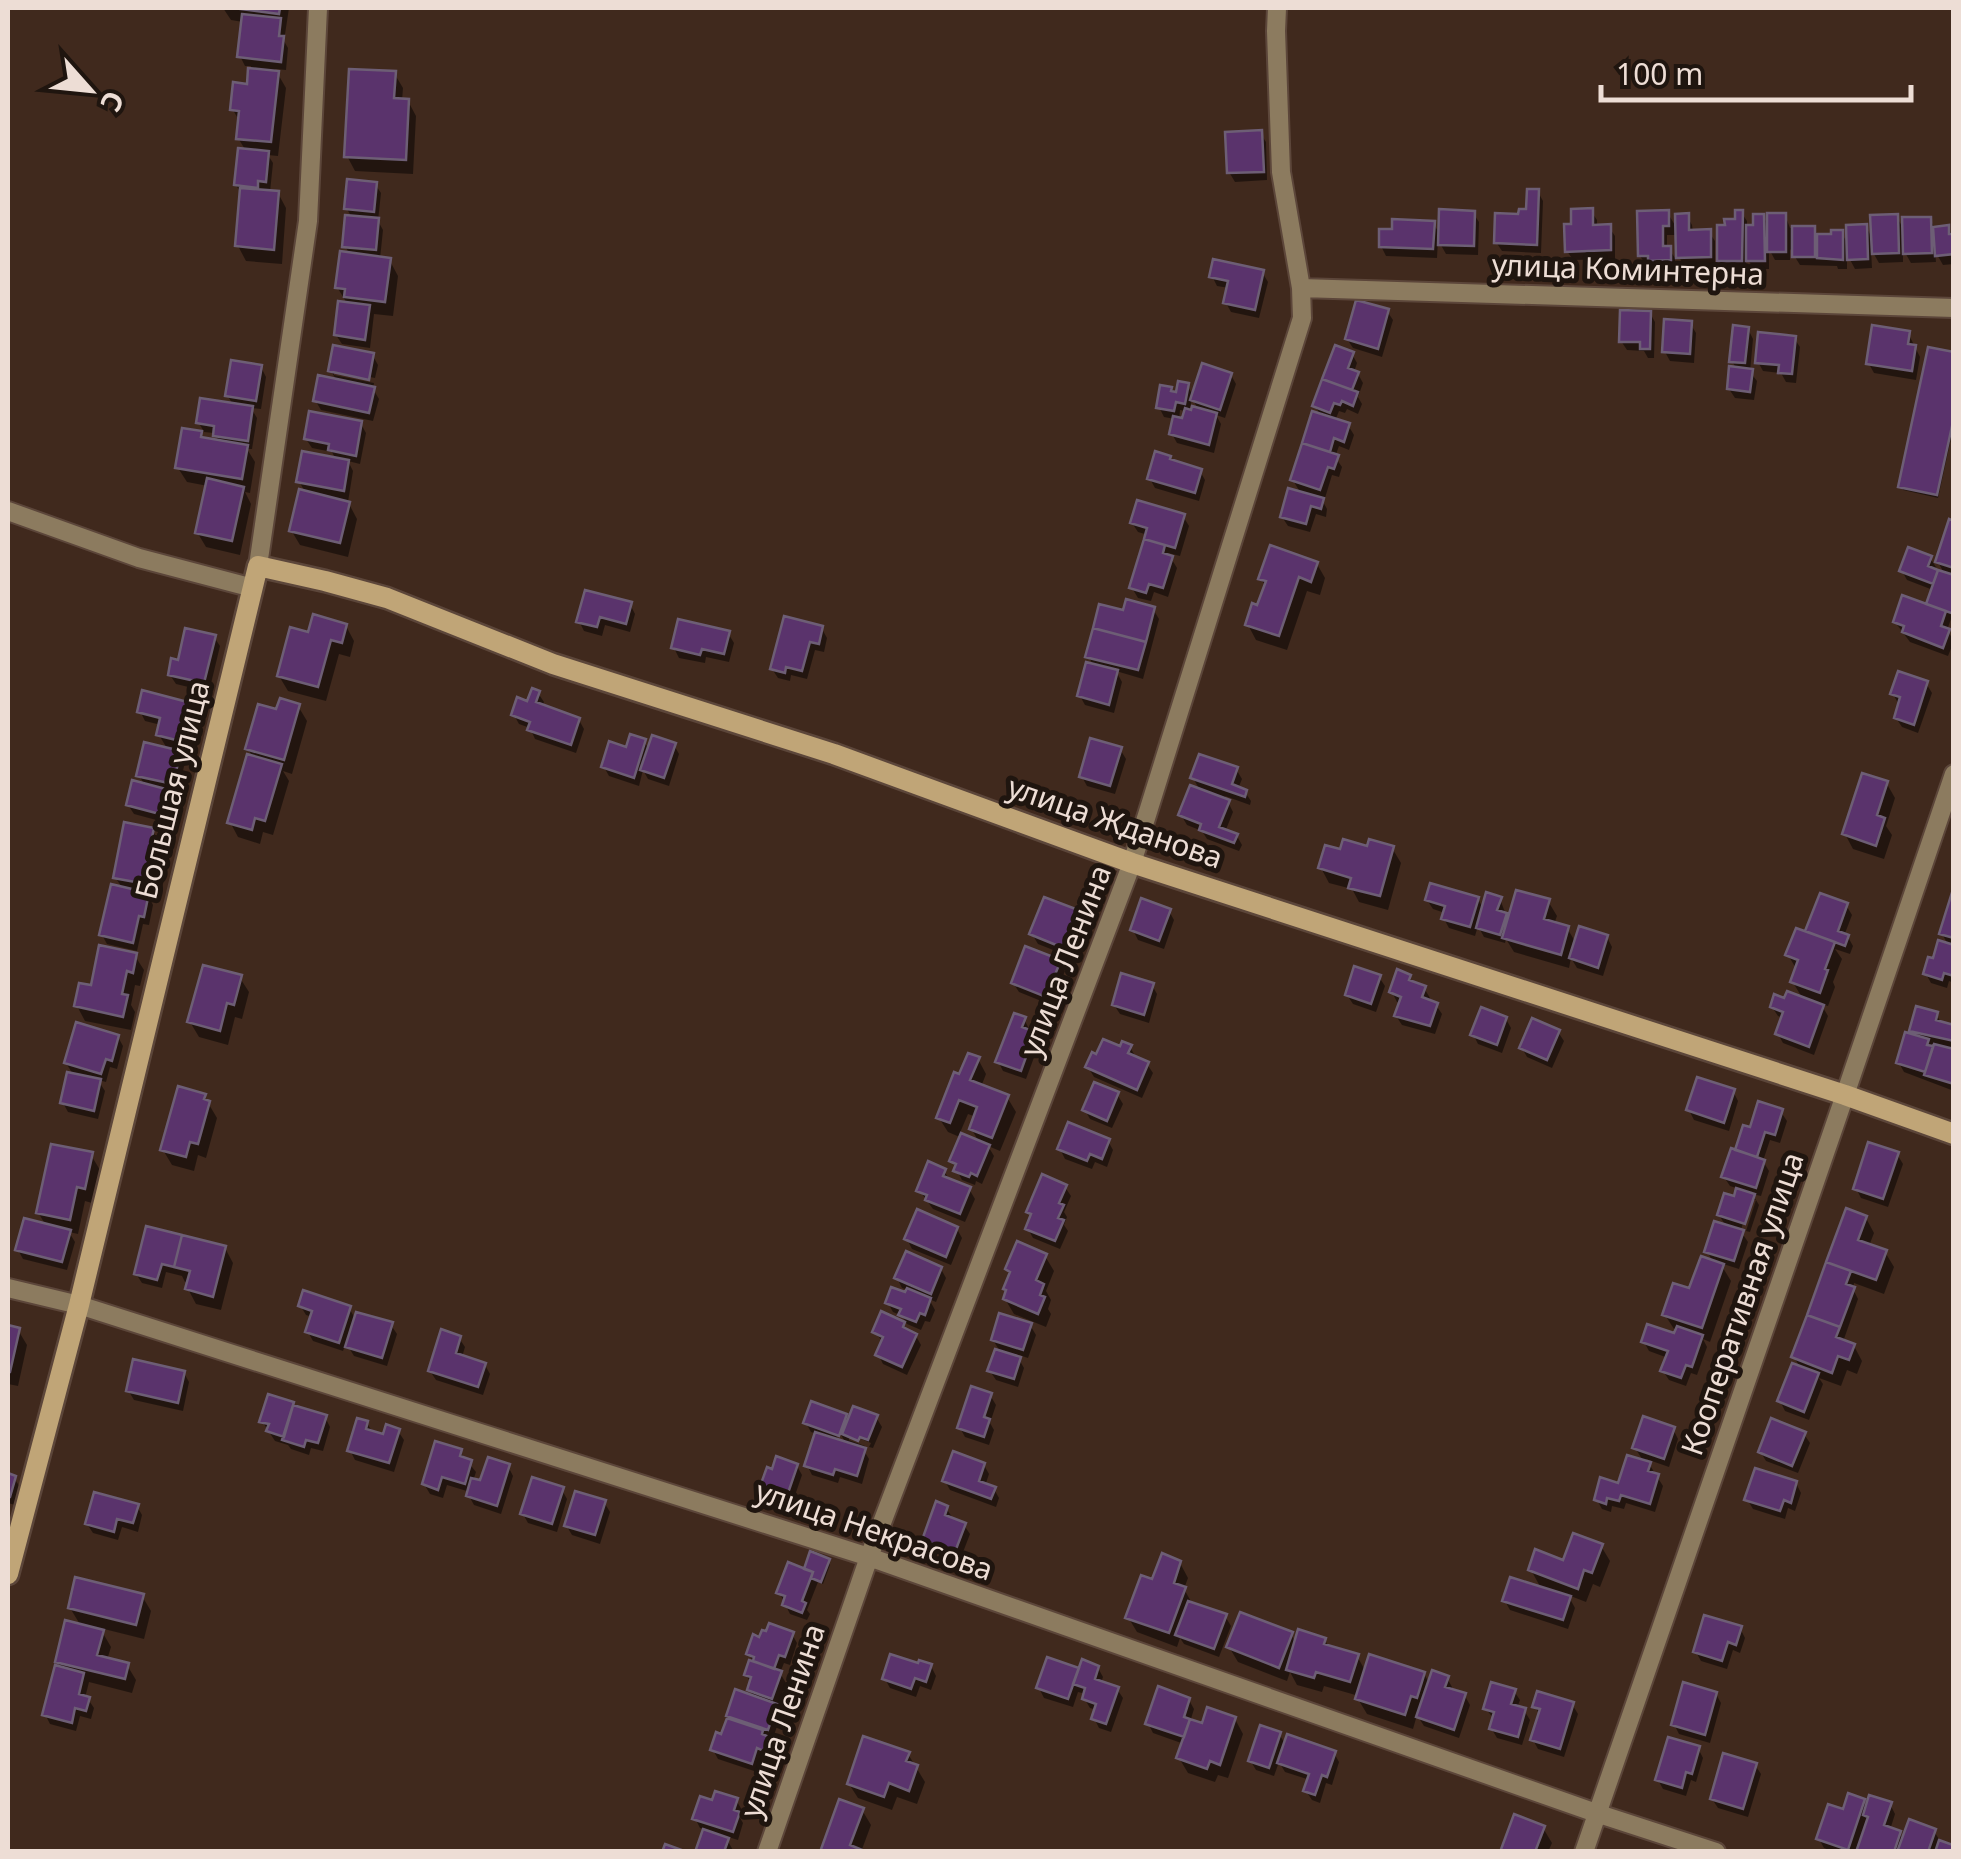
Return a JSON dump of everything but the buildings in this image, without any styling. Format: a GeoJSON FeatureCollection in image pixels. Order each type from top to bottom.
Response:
{"type":"FeatureCollection","features":[{"type":"Feature","properties":{"kind":"street","name":"Большая улица"},"geometry":{"type":"LineString","coordinates":[[8,1574],[79,1304],[258,566],[308,220],[318,8]]}},
{"type":"Feature","properties":{"kind":"street","name":"улица Ленина"},"geometry":{"type":"LineString","coordinates":[[767,1852],[869,1556],[1132,863],[1302,318],[1301,288],[1281,172],[1277,8]]}},
{"type":"Feature","properties":{"kind":"street","name":"улица Коминтерна"},"geometry":{"type":"LineString","coordinates":[[1301,288],[1954,308]]}},
{"type":"Feature","properties":{"kind":"street"},"geometry":{"type":"LineString","coordinates":[[8,512],[138,558],[253,588]]}},
{"type":"Feature","properties":{"kind":"street","name":"улица Жданова"},"geometry":{"type":"LineString","coordinates":[[258,566],[386,598],[554,664],[834,754],[1132,863],[1846,1095],[1954,1134]]}},
{"type":"Feature","properties":{"kind":"street","name":"Кооперативная улица"},"geometry":{"type":"LineString","coordinates":[[1584,1852],[1954,774]]}},
{"type":"Feature","properties":{"kind":"street","name":"улица Некрасова"},"geometry":{"type":"LineString","coordinates":[[8,1288],[79,1304],[869,1556],[1716,1852]]}}]}
